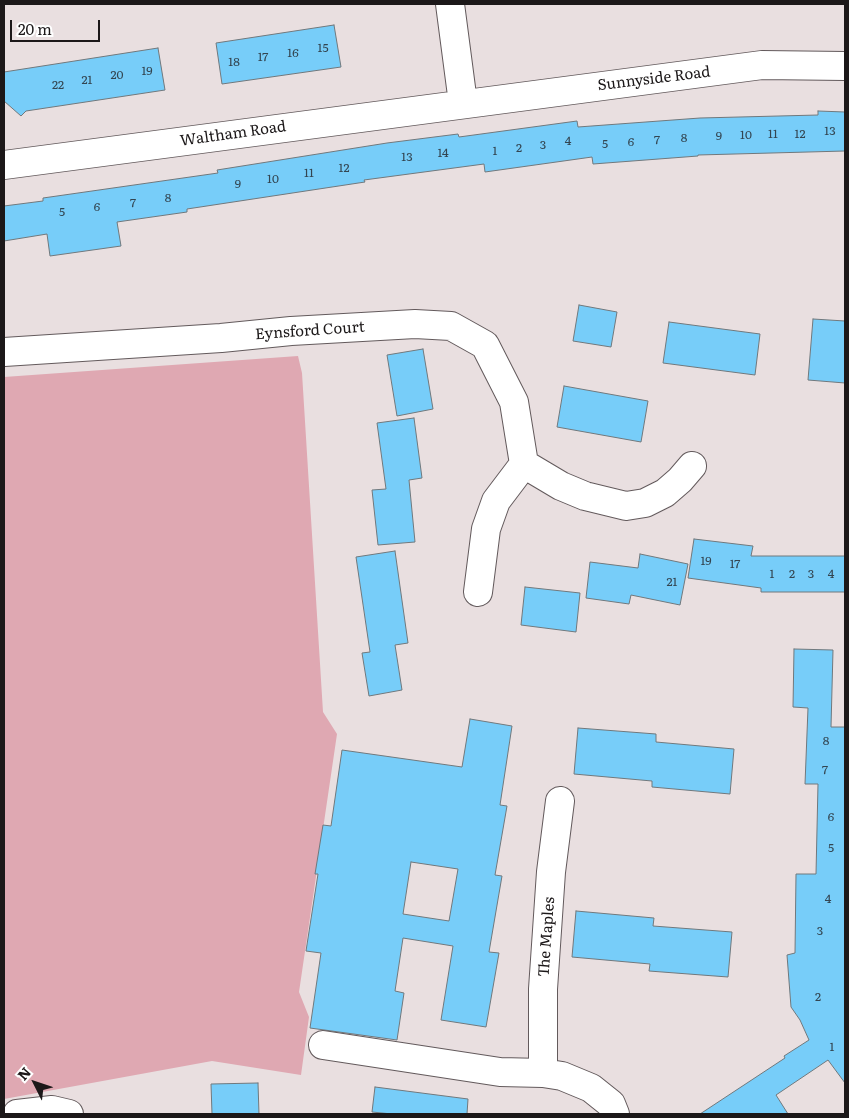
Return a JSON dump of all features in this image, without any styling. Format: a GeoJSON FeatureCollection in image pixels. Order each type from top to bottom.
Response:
{"type":"FeatureCollection","features":[{"type":"Feature","properties":{"kind":"street"},"geometry":{"type":"LineString","coordinates":[[450,4],[463,103]]}},
{"type":"Feature","properties":{"kind":"street","name":"Sunnyside Road"},"geometry":{"type":"LineString","coordinates":[[463,103],[762,65],[845,66]]}},
{"type":"Feature","properties":{"kind":"street","name":"Waltham Road"},"geometry":{"type":"LineString","coordinates":[[4,165],[463,103]]}},
{"type":"Feature","properties":{"kind":"street","name":"Eynsford Court"},"geometry":{"type":"LineString","coordinates":[[4,352],[222,338],[291,331],[415,324],[450,326],[485,345],[514,402],[524,464]]}},
{"type":"Feature","properties":{"kind":"street"},"geometry":{"type":"LineString","coordinates":[[478,592],[486,529],[496,501],[524,464],[554,483],[585,496],[626,506],[645,503],[665,493],[692,466]]}},
{"type":"Feature","properties":{"kind":"street","name":"The Maples"},"geometry":{"type":"LineString","coordinates":[[543,1073],[543,989],[552,872],[560,801]]}},
{"type":"Feature","properties":{"kind":"street"},"geometry":{"type":"LineString","coordinates":[[323,1045],[500,1072],[543,1073],[562,1076],[591,1088],[611,1104],[615,1114]]}},
{"type":"Feature","properties":{"kind":"street"},"geometry":{"type":"LineString","coordinates":[[17,1114],[52,1110],[69,1114]]}},
{"type":"Feature","properties":{"kind":"shaded area"},"geometry":{"type":"Polygon","coordinates":[[[298,356],[302,373],[323,712],[337,734],[299,992],[309,1017],[301,1075],[212,1061],[4,1099],[4,377],[298,356]]]}},
{"type":"Feature","properties":{"kind":"building"},"geometry":{"type":"Polygon","coordinates":[[[334,25],[341,67],[222,84],[216,43],[334,25]]]}},
{"type":"Feature","properties":{"kind":"building"},"geometry":{"type":"Polygon","coordinates":[[[158,48],[165,90],[26,111],[21,116],[4,101],[4,72],[158,48]]]}},
{"type":"Feature","properties":{"kind":"building"},"geometry":{"type":"Polygon","coordinates":[[[818,111],[845,112],[845,151],[698,155],[593,164],[592,157],[485,172],[484,164],[364,180],[365,182],[187,209],[187,212],[117,222],[121,246],[50,256],[47,234],[4,241],[4,206],[43,201],[43,198],[218,173],[217,170],[387,143],[458,134],[459,137],[577,121],[578,127],[700,118],[818,115],[818,111]]]}},
{"type":"Feature","properties":{"kind":"building"},"geometry":{"type":"Polygon","coordinates":[[[579,305],[617,312],[611,347],[573,341],[579,305]]]}},
{"type":"Feature","properties":{"kind":"building"},"geometry":{"type":"Polygon","coordinates":[[[813,319],[845,321],[845,383],[808,380],[813,319]]]}},
{"type":"Feature","properties":{"kind":"building"},"geometry":{"type":"Polygon","coordinates":[[[669,322],[760,334],[755,375],[663,363],[669,322]]]}},
{"type":"Feature","properties":{"kind":"building"},"geometry":{"type":"Polygon","coordinates":[[[423,349],[433,409],[397,416],[387,355],[423,349]]]}},
{"type":"Feature","properties":{"kind":"building"},"geometry":{"type":"Polygon","coordinates":[[[564,386],[648,401],[641,442],[557,427],[564,386]]]}},
{"type":"Feature","properties":{"kind":"building"},"geometry":{"type":"Polygon","coordinates":[[[414,418],[422,478],[409,480],[415,542],[378,545],[372,490],[386,489],[377,423],[414,418]]]}},
{"type":"Feature","properties":{"kind":"building"},"geometry":{"type":"Polygon","coordinates":[[[694,539],[753,546],[751,556],[845,556],[845,592],[761,592],[761,588],[688,578],[694,539]]]}},
{"type":"Feature","properties":{"kind":"building"},"geometry":{"type":"Polygon","coordinates":[[[395,551],[408,643],[395,645],[402,690],[369,696],[362,653],[370,652],[356,557],[395,551]]]}},
{"type":"Feature","properties":{"kind":"building"},"geometry":{"type":"Polygon","coordinates":[[[640,554],[688,564],[680,605],[631,595],[629,604],[586,598],[590,562],[638,568],[640,554]]]}},
{"type":"Feature","properties":{"kind":"building"},"geometry":{"type":"Polygon","coordinates":[[[525,587],[580,593],[576,632],[521,625],[525,587]]]}},
{"type":"Feature","properties":{"kind":"building"},"geometry":{"type":"Polygon","coordinates":[[[794,649],[833,650],[831,727],[845,727],[845,1083],[828,1060],[776,1095],[788,1114],[700,1114],[809,1040],[800,1020],[791,1007],[787,955],[795,953],[796,874],[816,874],[818,784],[805,784],[808,708],[793,707],[794,649]]]}},
{"type":"Feature","properties":{"kind":"building"},"geometry":{"type":"Polygon","coordinates":[[[470,719],[512,726],[500,805],[507,806],[495,875],[502,876],[489,952],[499,953],[486,1027],[441,1020],[453,946],[403,938],[395,991],[404,993],[397,1040],[310,1028],[321,953],[306,951],[318,874],[315,874],[323,825],[331,826],[342,750],[462,767],[470,719]],[[411,862],[403,914],[449,921],[458,869],[411,862]]]}},
{"type":"Feature","properties":{"kind":"building"},"geometry":{"type":"Polygon","coordinates":[[[578,728],[656,734],[656,742],[734,749],[730,794],[652,787],[652,781],[574,774],[578,728]]]}},
{"type":"Feature","properties":{"kind":"building"},"geometry":{"type":"Polygon","coordinates":[[[576,911],[654,918],[653,926],[732,932],[728,977],[649,971],[650,964],[572,957],[576,911]]]}},
{"type":"Feature","properties":{"kind":"building"},"geometry":{"type":"Polygon","coordinates":[[[258,1083],[259,1114],[212,1114],[211,1084],[258,1083]]]}},
{"type":"Feature","properties":{"kind":"building"},"geometry":{"type":"Polygon","coordinates":[[[375,1087],[468,1099],[467,1114],[392,1114],[372,1112],[375,1087]]]}}]}
